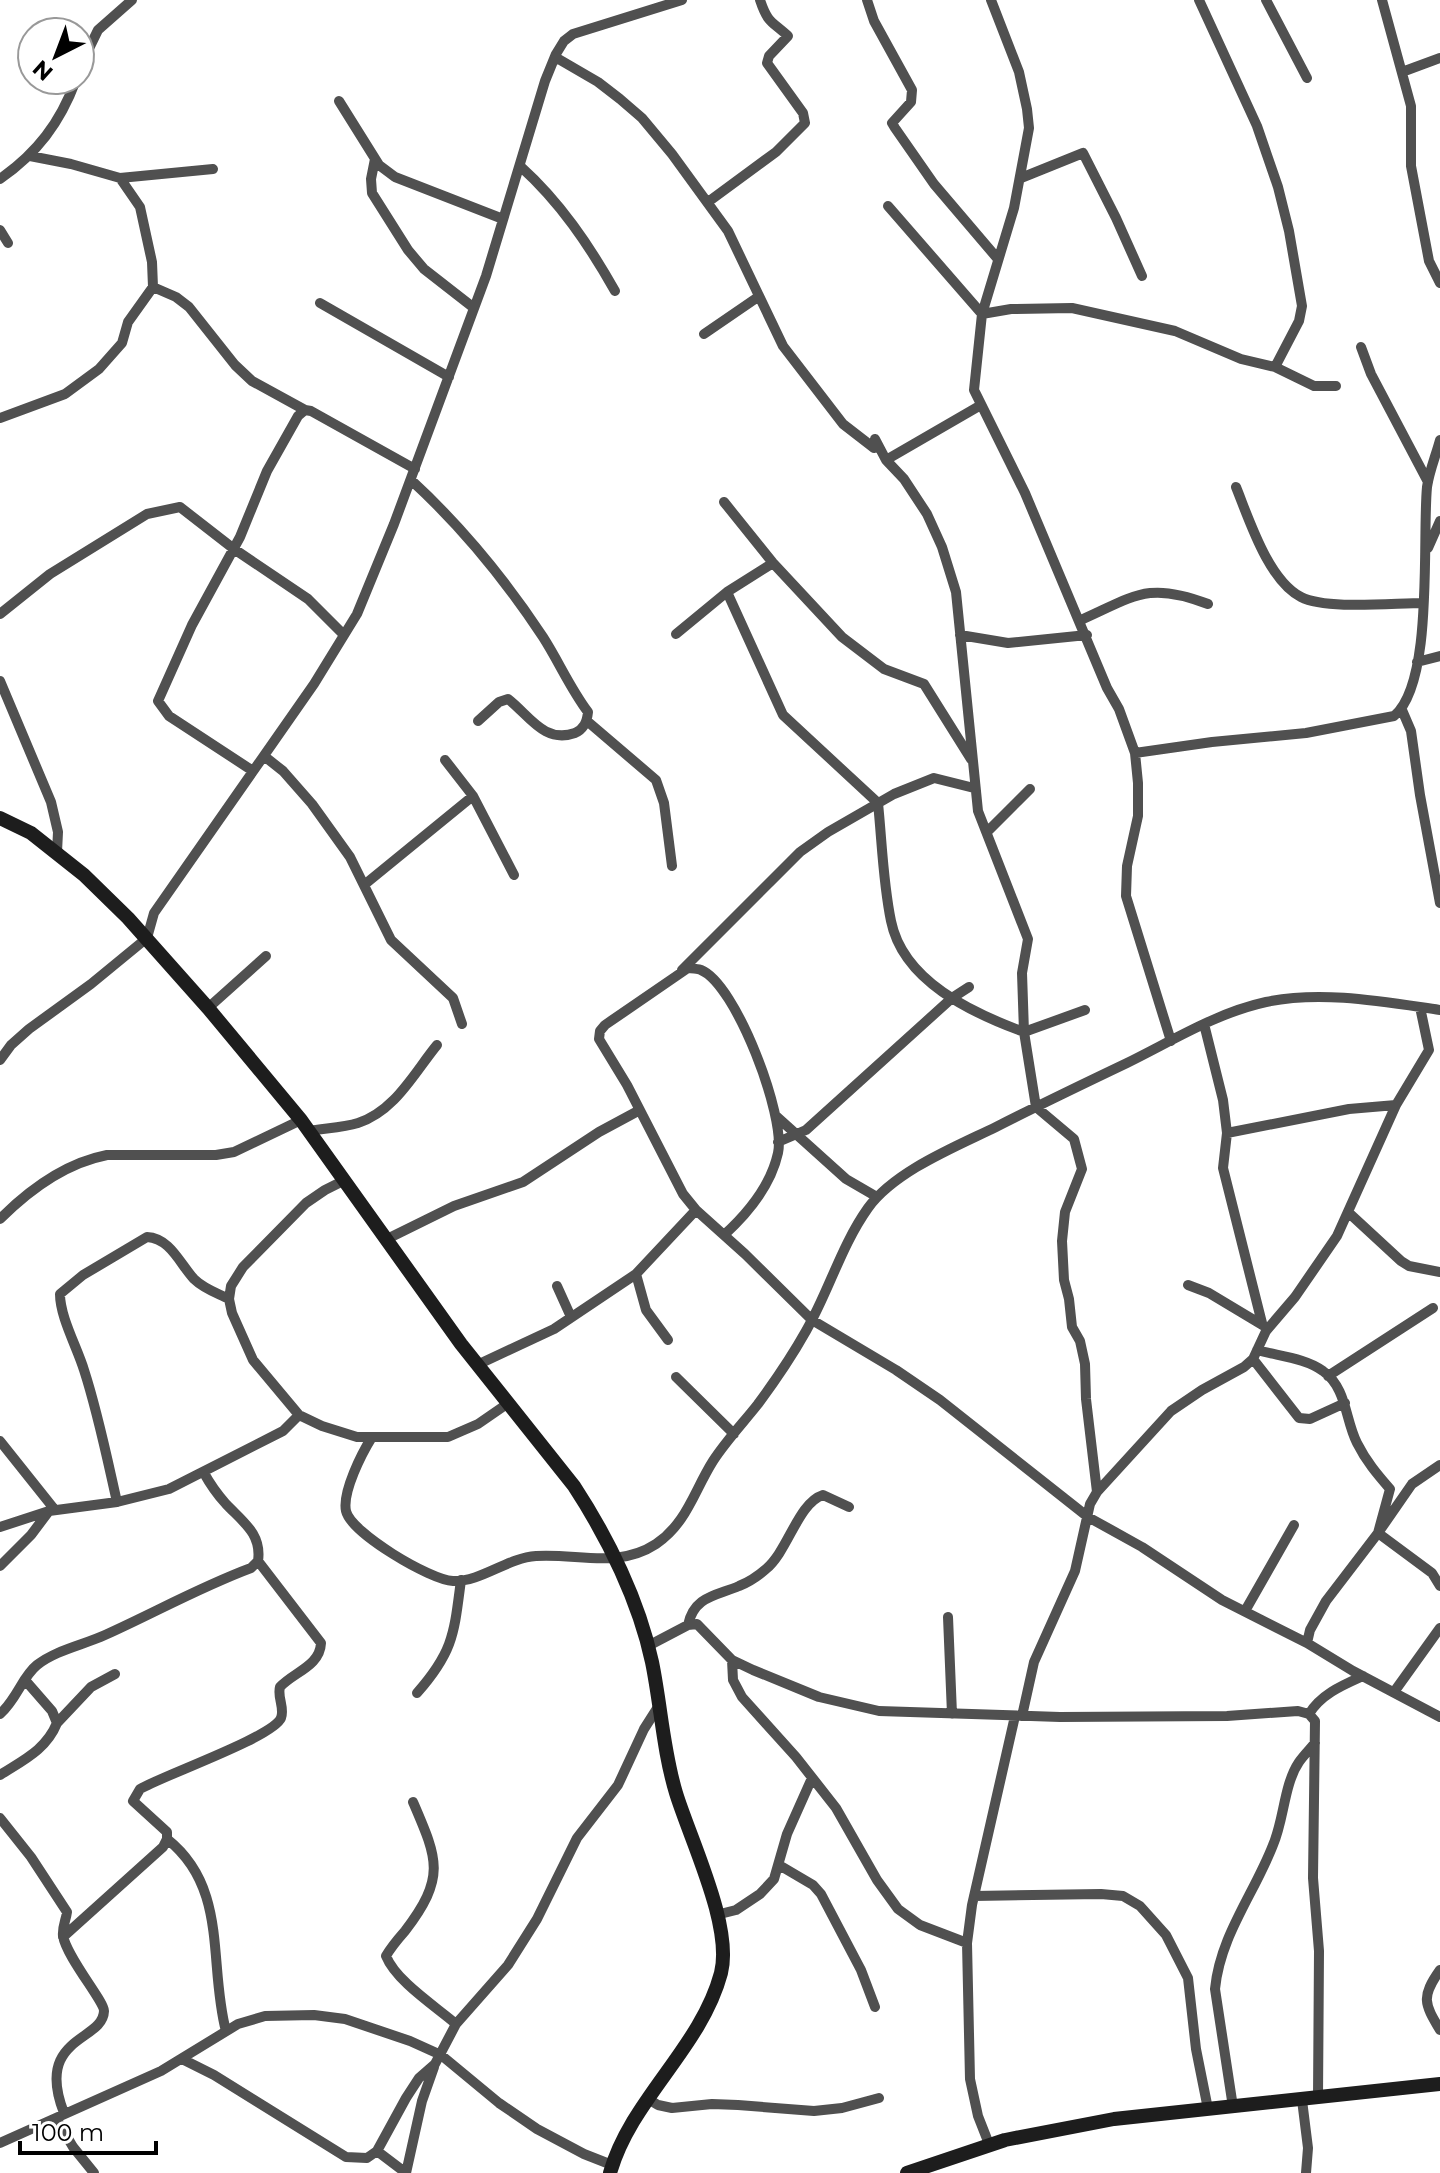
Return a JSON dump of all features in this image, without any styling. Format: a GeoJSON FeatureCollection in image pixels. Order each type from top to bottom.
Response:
{"type":"FeatureCollection","features":[{"type":"Feature","properties":{"kind":"main road"},"geometry":{"type":"LineString","coordinates":[[0,818],[31,833],[57,852],[128,918],[208,1008],[304,1125],[477,1365],[574,1486],[615,1560],[648,1646],[676,1793],[710,1885],[722,1945],[722,1969],[716,1991],[628,2130],[611,2169]]}},
{"type":"Feature","properties":{"kind":"main road"},"geometry":{"type":"LineString","coordinates":[[907,2173],[989,2144],[1034,2132],[1114,2119],[1440,2084]]}},
{"type":"Feature","properties":{"kind":"street"},"geometry":{"type":"LineString","coordinates":[[96,34],[132,0]]}},
{"type":"Feature","properties":{"kind":"street"},"geometry":{"type":"LineString","coordinates":[[0,1060],[29,1029],[147,938],[154,913],[264,756],[357,614],[411,480],[474,308],[555,57],[564,41],[573,34],[682,0]]}},
{"type":"Feature","properties":{"kind":"street"},"geometry":{"type":"LineString","coordinates":[[708,202],[776,152],[805,123],[803,113],[767,63],[769,56],[788,36],[772,25],[760,0]]}},
{"type":"Feature","properties":{"kind":"street"},"geometry":{"type":"LineString","coordinates":[[867,0],[874,21],[912,90],[911,102],[892,123],[934,184],[997,258]]}},
{"type":"Feature","properties":{"kind":"street"},"geometry":{"type":"LineString","coordinates":[[991,0],[1012,48],[1029,128],[1021,178],[982,314],[974,390],[1025,493],[1135,753],[1138,816],[1127,866],[1126,896],[1171,1041]]}},
{"type":"Feature","properties":{"kind":"street"},"geometry":{"type":"LineString","coordinates":[[1199,0],[1257,126],[1289,231],[1302,306],[1299,321],[1275,367]]}},
{"type":"Feature","properties":{"kind":"street"},"geometry":{"type":"LineString","coordinates":[[1266,0],[1307,78]]}},
{"type":"Feature","properties":{"kind":"street"},"geometry":{"type":"LineString","coordinates":[[1382,0],[1411,106],[1411,166],[1429,261],[1440,283]]}},
{"type":"Feature","properties":{"kind":"street"},"geometry":{"type":"LineString","coordinates":[[555,57],[598,82],[642,118],[708,202],[739,251],[783,346],[843,424],[874,448],[875,439],[886,460],[904,479],[927,514],[942,547],[956,592],[978,811],[1028,939],[1022,973],[1024,1032],[1036,1107],[1074,1139],[1082,1169],[1065,1212],[1062,1254],[1072,1327],[1080,1341],[1085,1364],[1089,1437],[1097,1492]]}},
{"type":"Feature","properties":{"kind":"street"},"geometry":{"type":"LineString","coordinates":[[1402,72],[1440,58]]}},
{"type":"Feature","properties":{"kind":"street"},"geometry":{"type":"LineString","coordinates":[[0,179],[30,156],[60,119],[69,96]]}},
{"type":"Feature","properties":{"kind":"street"},"geometry":{"type":"LineString","coordinates":[[339,101],[375,159],[395,177],[503,219]]}},
{"type":"Feature","properties":{"kind":"street"},"geometry":{"type":"LineString","coordinates":[[1021,178],[1083,153],[1142,276]]}},
{"type":"Feature","properties":{"kind":"street"},"geometry":{"type":"LineString","coordinates":[[30,156],[120,178],[213,169]]}},
{"type":"Feature","properties":{"kind":"street"},"geometry":{"type":"LineString","coordinates":[[375,159],[372,193],[408,250],[424,269],[474,308]]}},
{"type":"Feature","properties":{"kind":"street"},"geometry":{"type":"LineString","coordinates":[[520,166],[543,187],[566,216],[615,291]]}},
{"type":"Feature","properties":{"kind":"street"},"geometry":{"type":"LineString","coordinates":[[0,418],[65,394],[99,369],[122,343],[128,322],[153,287],[152,262],[140,207],[120,178]]}},
{"type":"Feature","properties":{"kind":"street"},"geometry":{"type":"LineString","coordinates":[[888,206],[982,314]]}},
{"type":"Feature","properties":{"kind":"street"},"geometry":{"type":"LineString","coordinates":[[0,230],[8,243]]}},
{"type":"Feature","properties":{"kind":"street"},"geometry":{"type":"LineString","coordinates":[[153,287],[176,297],[189,307],[235,365],[252,381],[415,469]]}},
{"type":"Feature","properties":{"kind":"street"},"geometry":{"type":"LineString","coordinates":[[704,334],[758,297]]}},
{"type":"Feature","properties":{"kind":"street"},"geometry":{"type":"LineString","coordinates":[[320,303],[449,377]]}},
{"type":"Feature","properties":{"kind":"street"},"geometry":{"type":"LineString","coordinates":[[982,314],[1011,309],[1072,308],[1175,331],[1241,359],[1275,367],[1314,386],[1336,386]]}},
{"type":"Feature","properties":{"kind":"street"},"geometry":{"type":"LineString","coordinates":[[1361,347],[1371,374],[1428,482]]}},
{"type":"Feature","properties":{"kind":"street"},"geometry":{"type":"LineString","coordinates":[[886,460],[981,405]]}},
{"type":"Feature","properties":{"kind":"street"},"geometry":{"type":"LineString","coordinates":[[253,771],[169,716],[158,701],[192,625],[234,549],[267,471],[298,416],[305,410]]}},
{"type":"Feature","properties":{"kind":"street"},"geometry":{"type":"LineString","coordinates":[[1135,753],[1306,733],[1394,716],[1402,710],[1416,674],[1423,603],[1428,482],[1440,440]]}},
{"type":"Feature","properties":{"kind":"street"},"geometry":{"type":"LineString","coordinates":[[411,480],[473,544],[511,593],[542,635],[570,688],[588,712],[587,721],[578,732],[558,736],[548,733],[515,705],[503,699],[478,721]]}},
{"type":"Feature","properties":{"kind":"street"},"geometry":{"type":"LineString","coordinates":[[1236,487],[1255,535],[1274,569],[1288,588],[1301,597],[1330,604],[1423,603]]}},
{"type":"Feature","properties":{"kind":"street"},"geometry":{"type":"LineString","coordinates":[[724,502],[809,604],[866,656],[884,669],[924,684],[974,764]]}},
{"type":"Feature","properties":{"kind":"street"},"geometry":{"type":"LineString","coordinates":[[0,614],[50,574],[147,514],[180,507],[234,549],[308,599],[344,635]]}},
{"type":"Feature","properties":{"kind":"street"},"geometry":{"type":"LineString","coordinates":[[1426,552],[1440,521]]}},
{"type":"Feature","properties":{"kind":"street"},"geometry":{"type":"LineString","coordinates":[[676,634],[727,592],[773,563]]}},
{"type":"Feature","properties":{"kind":"street"},"geometry":{"type":"LineString","coordinates":[[727,592],[783,715],[878,803],[891,923],[915,967],[952,998],[1024,1032],[1085,1010]]}},
{"type":"Feature","properties":{"kind":"street"},"geometry":{"type":"LineString","coordinates":[[1081,620],[1146,592],[1182,594],[1208,604]]}},
{"type":"Feature","properties":{"kind":"street"},"geometry":{"type":"LineString","coordinates":[[960,635],[1008,643],[1087,635]]}},
{"type":"Feature","properties":{"kind":"street"},"geometry":{"type":"LineString","coordinates":[[1417,662],[1440,656]]}},
{"type":"Feature","properties":{"kind":"street"},"geometry":{"type":"LineString","coordinates":[[0,681],[51,802],[58,832],[57,852]]}},
{"type":"Feature","properties":{"kind":"street"},"geometry":{"type":"LineString","coordinates":[[1402,710],[1411,731],[1440,903]]}},
{"type":"Feature","properties":{"kind":"street"},"geometry":{"type":"LineString","coordinates":[[587,721],[656,780],[664,803],[672,866]]}},
{"type":"Feature","properties":{"kind":"street"},"geometry":{"type":"LineString","coordinates":[[264,756],[283,771],[312,804],[350,857],[391,940],[453,998],[462,1024]]}},
{"type":"Feature","properties":{"kind":"street"},"geometry":{"type":"LineString","coordinates":[[445,760],[473,796],[514,875]]}},
{"type":"Feature","properties":{"kind":"street"},"geometry":{"type":"LineString","coordinates":[[681,971],[800,852],[828,832],[878,803],[934,778],[974,788]]}},
{"type":"Feature","properties":{"kind":"street"},"geometry":{"type":"LineString","coordinates":[[987,832],[1030,789]]}},
{"type":"Feature","properties":{"kind":"street"},"geometry":{"type":"LineString","coordinates":[[364,885],[473,796]]}},
{"type":"Feature","properties":{"kind":"street"},"geometry":{"type":"LineString","coordinates":[[128,918],[141,920],[154,913]]}},
{"type":"Feature","properties":{"kind":"street"},"geometry":{"type":"LineString","coordinates":[[208,1008],[266,956]]}},
{"type":"Feature","properties":{"kind":"street"},"geometry":{"type":"LineString","coordinates":[[724,1235],[757,1200],[778,1153],[776,1116],[762,1068],[720,986],[700,969],[688,968],[600,1031],[599,1039],[627,1085],[670,1174],[696,1210],[812,1320],[940,1400],[1088,1517],[1142,1547],[1222,1600],[1440,1717]]}},
{"type":"Feature","properties":{"kind":"street"},"geometry":{"type":"LineString","coordinates":[[778,1142],[806,1130],[952,998],[969,987]]}},
{"type":"Feature","properties":{"kind":"street"},"geometry":{"type":"LineString","coordinates":[[372,1437],[357,1466],[345,1501],[351,1523],[416,1567],[438,1578],[461,1580],[520,1558],[534,1556],[615,1560],[654,1546],[676,1528],[689,1511],[714,1460],[768,1389],[812,1320],[847,1243],[884,1188],[915,1169],[1204,1024],[1258,1004],[1305,997],[1440,1010]]}},
{"type":"Feature","properties":{"kind":"street"},"geometry":{"type":"LineString","coordinates":[[989,2144],[978,2116],[970,2079],[967,1943],[974,1896],[1018,1716],[1034,1662],[1075,1571],[1090,1504],[1097,1492],[1171,1411],[1244,1367],[1255,1355],[1264,1327],[1315,1269],[1349,1213],[1396,1105],[1434,1051],[1420,1007]]}},
{"type":"Feature","properties":{"kind":"street"},"geometry":{"type":"LineString","coordinates":[[1204,1024],[1216,1065],[1227,1133],[1223,1168],[1264,1327]]}},
{"type":"Feature","properties":{"kind":"street"},"geometry":{"type":"LineString","coordinates":[[0,1219],[39,1185],[91,1158],[107,1155],[216,1155],[234,1152],[304,1125],[357,1123],[371,1117],[396,1097],[411,1082],[437,1045]]}},
{"type":"Feature","properties":{"kind":"street"},"geometry":{"type":"LineString","coordinates":[[1227,1133],[1349,1109],[1396,1105]]}},
{"type":"Feature","properties":{"kind":"street"},"geometry":{"type":"LineString","coordinates":[[385,1240],[454,1206],[523,1182],[599,1132],[638,1111]]}},
{"type":"Feature","properties":{"kind":"street"},"geometry":{"type":"LineString","coordinates":[[776,1116],[846,1179],[877,1197]]}},
{"type":"Feature","properties":{"kind":"street"},"geometry":{"type":"LineString","coordinates":[[343,1181],[306,1203],[243,1267],[231,1286],[229,1299],[238,1331],[253,1360],[299,1415],[357,1437],[448,1437],[478,1424],[507,1404]]}},
{"type":"Feature","properties":{"kind":"street"},"geometry":{"type":"LineString","coordinates":[[477,1365],[554,1329],[636,1274],[696,1210]]}},
{"type":"Feature","properties":{"kind":"street"},"geometry":{"type":"LineString","coordinates":[[1349,1213],[1401,1261],[1409,1266],[1440,1272]]}},
{"type":"Feature","properties":{"kind":"street"},"geometry":{"type":"LineString","coordinates":[[117,1502],[96,1408],[60,1304],[60,1294],[75,1281],[147,1237],[156,1237],[165,1243],[196,1281],[229,1299]]}},
{"type":"Feature","properties":{"kind":"street"},"geometry":{"type":"LineString","coordinates":[[636,1274],[646,1310],[668,1340]]}},
{"type":"Feature","properties":{"kind":"street"},"geometry":{"type":"LineString","coordinates":[[1188,1285],[1209,1293],[1264,1327]]}},
{"type":"Feature","properties":{"kind":"street"},"geometry":{"type":"LineString","coordinates":[[557,1286],[571,1317]]}},
{"type":"Feature","properties":{"kind":"street"},"geometry":{"type":"LineString","coordinates":[[1328,1376],[1433,1308]]}},
{"type":"Feature","properties":{"kind":"street"},"geometry":{"type":"LineString","coordinates":[[1255,1355],[1300,1361],[1321,1369],[1328,1376],[1345,1403],[1355,1440],[1367,1462],[1390,1489],[1378,1533]]}},
{"type":"Feature","properties":{"kind":"street"},"geometry":{"type":"LineString","coordinates":[[1255,1355],[1299,1418],[1310,1419],[1345,1403]]}},
{"type":"Feature","properties":{"kind":"street"},"geometry":{"type":"LineString","coordinates":[[676,1377],[734,1434]]}},
{"type":"Feature","properties":{"kind":"street"},"geometry":{"type":"LineString","coordinates":[[0,1527],[52,1511],[117,1502],[169,1489],[283,1431],[299,1415]]}},
{"type":"Feature","properties":{"kind":"street"},"geometry":{"type":"LineString","coordinates":[[0,1441],[52,1511]]}},
{"type":"Feature","properties":{"kind":"street"},"geometry":{"type":"LineString","coordinates":[[1307,1643],[1326,1601],[1412,1484],[1440,1465]]}},
{"type":"Feature","properties":{"kind":"street"},"geometry":{"type":"LineString","coordinates":[[0,1714],[12,1703],[34,1667],[46,1659],[251,1568],[258,1561],[260,1550],[256,1535],[214,1490],[204,1473]]}},
{"type":"Feature","properties":{"kind":"street"},"geometry":{"type":"LineString","coordinates":[[688,1625],[696,1605],[709,1595],[742,1585],[775,1561],[807,1507],[816,1498],[823,1495],[849,1507]]}},
{"type":"Feature","properties":{"kind":"street"},"geometry":{"type":"LineString","coordinates":[[0,1566],[52,1511]]}},
{"type":"Feature","properties":{"kind":"street"},"geometry":{"type":"LineString","coordinates":[[1245,1611],[1294,1525]]}},
{"type":"Feature","properties":{"kind":"street"},"geometry":{"type":"LineString","coordinates":[[1378,1533],[1432,1573],[1440,1586]]}},
{"type":"Feature","properties":{"kind":"street"},"geometry":{"type":"LineString","coordinates":[[63,1937],[163,1847],[167,1832],[137,1807],[133,1801],[135,1795],[148,1784],[224,1752],[277,1723],[282,1713],[280,1687],[321,1653],[321,1643],[258,1561]]}},
{"type":"Feature","properties":{"kind":"street"},"geometry":{"type":"LineString","coordinates":[[417,1693],[439,1665],[451,1641],[461,1580]]}},
{"type":"Feature","properties":{"kind":"street"},"geometry":{"type":"LineString","coordinates":[[948,1617],[952,1714]]}},
{"type":"Feature","properties":{"kind":"street"},"geometry":{"type":"LineString","coordinates":[[648,1646],[688,1625],[697,1624],[732,1660],[805,1692],[879,1711],[1018,1716],[1227,1716],[1298,1711],[1309,1714],[1315,1721],[1313,1878],[1319,1951],[1318,2098]]}},
{"type":"Feature","properties":{"kind":"street"},"geometry":{"type":"LineString","coordinates":[[1394,1692],[1440,1628]]}},
{"type":"Feature","properties":{"kind":"street"},"geometry":{"type":"LineString","coordinates":[[732,1660],[733,1680],[742,1697],[836,1808],[877,1880],[898,1909],[920,1925],[967,1943]]}},
{"type":"Feature","properties":{"kind":"street"},"geometry":{"type":"LineString","coordinates":[[0,1775],[39,1751],[73,1703],[91,1687],[115,1674]]}},
{"type":"Feature","properties":{"kind":"street"},"geometry":{"type":"LineString","coordinates":[[1309,1714],[1326,1696],[1363,1676]]}},
{"type":"Feature","properties":{"kind":"street"},"geometry":{"type":"LineString","coordinates":[[25,1680],[52,1711],[57,1723]]}},
{"type":"Feature","properties":{"kind":"street"},"geometry":{"type":"LineString","coordinates":[[377,2151],[406,2173],[422,2101],[456,2024],[508,1965],[537,1919],[577,1838],[618,1785],[644,1729],[658,1707]]}},
{"type":"Feature","properties":{"kind":"street"},"geometry":{"type":"LineString","coordinates":[[1233,2107],[1215,1989],[1217,1969],[1226,1943],[1273,1847],[1294,1772],[1315,1743]]}},
{"type":"Feature","properties":{"kind":"street"},"geometry":{"type":"LineString","coordinates":[[716,1915],[736,1910],[760,1894],[774,1879],[787,1834],[812,1778]]}},
{"type":"Feature","properties":{"kind":"street"},"geometry":{"type":"LineString","coordinates":[[413,1802],[434,1855],[435,1874],[415,1916],[386,1956],[390,1967],[400,1977],[456,2024]]}},
{"type":"Feature","properties":{"kind":"street"},"geometry":{"type":"LineString","coordinates":[[0,1818],[31,1857],[67,1912],[63,1937],[83,1979],[104,2006],[99,2022],[68,2047],[59,2064],[56,2091],[60,2116],[73,2147],[94,2173]]}},
{"type":"Feature","properties":{"kind":"street"},"geometry":{"type":"LineString","coordinates":[[167,1839],[192,1863],[201,1878],[212,1920],[218,1996],[226,2031]]}},
{"type":"Feature","properties":{"kind":"street"},"geometry":{"type":"LineString","coordinates":[[779,1865],[813,1885],[821,1894],[861,1970],[875,2007]]}},
{"type":"Feature","properties":{"kind":"street"},"geometry":{"type":"LineString","coordinates":[[974,1896],[1101,1894],[1123,1896],[1140,1906],[1166,1935],[1188,1978],[1208,2109]]}},
{"type":"Feature","properties":{"kind":"street"},"geometry":{"type":"LineString","coordinates":[[1440,1970],[1426,1991],[1426,2006],[1440,2030]]}},
{"type":"Feature","properties":{"kind":"street"},"geometry":{"type":"LineString","coordinates":[[0,2143],[161,2071],[226,2031],[265,2016],[314,2015],[345,2019],[410,2041],[537,2129],[611,2169]]}},
{"type":"Feature","properties":{"kind":"street"},"geometry":{"type":"LineString","coordinates":[[182,2059],[214,2075],[346,2157],[367,2158],[377,2151],[419,2078],[438,2059]]}},
{"type":"Feature","properties":{"kind":"street"},"geometry":{"type":"LineString","coordinates":[[648,2099],[672,2108],[725,2104],[814,2111],[842,2108],[879,2098]]}},
{"type":"Feature","properties":{"kind":"street"},"geometry":{"type":"LineString","coordinates":[[1302,2100],[1308,2148],[1306,2173]]}}]}
